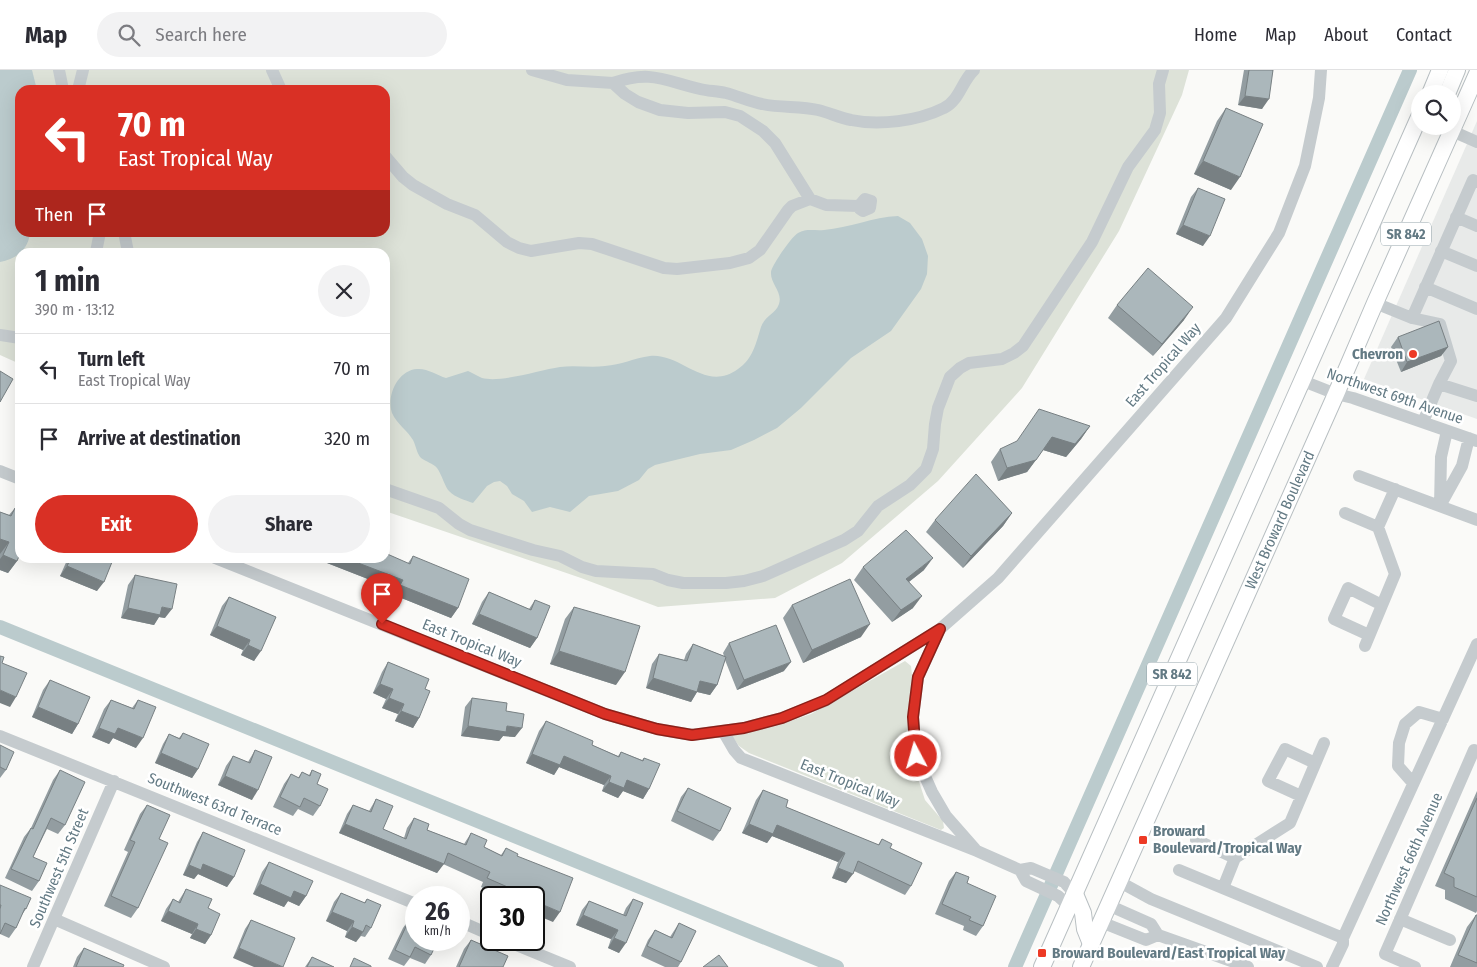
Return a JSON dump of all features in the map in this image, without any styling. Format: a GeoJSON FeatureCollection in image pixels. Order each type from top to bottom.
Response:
{"type":"FeatureCollection","features":[{"type":"Feature","properties":{"kind":"main road"},"geometry":{"type":"LineString","coordinates":[[1434,85],[1440,70]]}},
{"type":"Feature","properties":{"kind":"main road"},"geometry":{"type":"LineString","coordinates":[[1451,85],[1457,70]]}},
{"type":"Feature","properties":{"kind":"main road","name":"West Broward Boulevard"},"geometry":{"type":"LineString","coordinates":[[1461,109],[1477,74]]}},
{"type":"Feature","properties":{"kind":"main road","name":"SR 842"},"geometry":{"type":"LineString","coordinates":[[1042,967],[1067,894],[1303,381],[1411,135]]}},
{"type":"Feature","properties":{"kind":"main road","name":"West Broward Boulevard"},"geometry":{"type":"LineString","coordinates":[[1081,967],[1449,135]]}},
{"type":"Feature","properties":{"kind":"main road"},"geometry":{"type":"LineString","coordinates":[[1067,894],[1083,913],[1091,944]]}},
{"type":"Feature","properties":{"kind":"street"},"geometry":{"type":"LineString","coordinates":[[59,70],[62,85]]}},
{"type":"Feature","properties":{"kind":"street"},"geometry":{"type":"LineString","coordinates":[[79,85],[83,70]]}},
{"type":"Feature","properties":{"kind":"street"},"geometry":{"type":"LineString","coordinates":[[272,70],[279,85]]}},
{"type":"Feature","properties":{"kind":"street"},"geometry":{"type":"LineString","coordinates":[[532,70],[567,80],[613,82],[628,75],[639,73],[657,75],[700,89],[725,93],[760,104],[818,110],[867,123],[887,122],[927,114],[945,108],[974,70]]}},
{"type":"Feature","properties":{"kind":"street"},"geometry":{"type":"LineString","coordinates":[[390,491],[439,508],[470,530],[533,550],[560,556],[582,567],[596,570],[653,574],[683,583],[744,581],[762,576],[844,540],[858,531],[878,506],[910,485],[926,469],[934,449],[938,408],[950,377],[968,363],[1002,359],[1014,354],[1023,346],[1033,332],[1092,242],[1128,167],[1155,130],[1160,113],[1159,84],[1164,70]]}},
{"type":"Feature","properties":{"kind":"street","name":"East Tropical Way"},"geometry":{"type":"LineString","coordinates":[[228,563],[605,714],[657,729],[692,735],[744,728],[782,718],[826,700],[940,629],[998,578],[1226,318],[1278,233],[1305,166],[1319,98],[1321,70]]}},
{"type":"Feature","properties":{"kind":"street"},"geometry":{"type":"LineString","coordinates":[[613,82],[626,94],[650,108],[673,112],[725,112],[750,122],[775,143],[810,199]]}},
{"type":"Feature","properties":{"kind":"street"},"geometry":{"type":"LineString","coordinates":[[1461,134],[1477,142]]}},
{"type":"Feature","properties":{"kind":"street"},"geometry":{"type":"LineString","coordinates":[[390,162],[403,178],[413,185],[447,204],[475,215],[507,242],[519,248],[531,251],[579,243],[592,244],[664,268],[677,269],[730,263],[749,258],[760,250],[792,206],[810,199],[826,204],[859,206]]}},
{"type":"Feature","properties":{"kind":"street"},"geometry":{"type":"LineString","coordinates":[[1412,318],[1472,180],[1477,182]]}},
{"type":"Feature","properties":{"kind":"street"},"geometry":{"type":"LineString","coordinates":[[1456,217],[1477,226]]}},
{"type":"Feature","properties":{"kind":"street"},"geometry":{"type":"LineString","coordinates":[[1441,251],[1477,266]]}},
{"type":"Feature","properties":{"kind":"street"},"geometry":{"type":"LineString","coordinates":[[1425,287],[1476,310]]}},
{"type":"Feature","properties":{"kind":"street"},"geometry":{"type":"LineString","coordinates":[[1375,303],[1412,318],[1440,324],[1451,361],[1423,422]]}},
{"type":"Feature","properties":{"kind":"street"},"geometry":{"type":"LineString","coordinates":[[0,335],[15,337]]}},
{"type":"Feature","properties":{"kind":"street","name":"Northwest 69th Avenue"},"geometry":{"type":"LineString","coordinates":[[1303,381],[1336,394],[1353,398],[1473,439]]}},
{"type":"Feature","properties":{"kind":"street"},"geometry":{"type":"LineString","coordinates":[[1439,384],[1477,396]]}},
{"type":"Feature","properties":{"kind":"street"},"geometry":{"type":"LineString","coordinates":[[1440,506],[1442,457],[1447,431]]}},
{"type":"Feature","properties":{"kind":"street"},"geometry":{"type":"LineString","coordinates":[[1440,506],[1462,466],[1473,439]]}},
{"type":"Feature","properties":{"kind":"street"},"geometry":{"type":"LineString","coordinates":[[0,471],[15,477]]}},
{"type":"Feature","properties":{"kind":"street"},"geometry":{"type":"LineString","coordinates":[[1359,476],[1477,520]]}},
{"type":"Feature","properties":{"kind":"street"},"geometry":{"type":"LineString","coordinates":[[1382,605],[1348,588],[1334,619],[1367,640],[1382,605],[1395,574],[1378,527],[1394,489]]}},
{"type":"Feature","properties":{"kind":"street"},"geometry":{"type":"LineString","coordinates":[[1345,513],[1378,527]]}},
{"type":"Feature","properties":{"kind":"street","name":"East Tropical Way"},"geometry":{"type":"LineString","coordinates":[[940,629],[918,677],[913,717],[916,756],[932,792],[946,816],[977,851]]}},
{"type":"Feature","properties":{"kind":"street"},"geometry":{"type":"LineString","coordinates":[[1332,967],[1342,944],[1342,938],[1477,644]]}},
{"type":"Feature","properties":{"kind":"street"},"geometry":{"type":"LineString","coordinates":[[1413,783],[1398,766],[1399,743],[1405,724],[1420,712],[1443,719]]}},
{"type":"Feature","properties":{"kind":"street","name":"East Tropical Way"},"geometry":{"type":"LineString","coordinates":[[723,731],[741,758],[977,851],[1067,894]]}},
{"type":"Feature","properties":{"kind":"street","name":"Southwest 63rd Terrace"},"geometry":{"type":"LineString","coordinates":[[0,736],[405,900]]}},
{"type":"Feature","properties":{"kind":"street"},"geometry":{"type":"LineString","coordinates":[[1224,888],[1236,858],[1290,823],[1324,743]]}},
{"type":"Feature","properties":{"kind":"street"},"geometry":{"type":"LineString","coordinates":[[1301,796],[1268,781],[1285,749],[1315,763]]}},
{"type":"Feature","properties":{"kind":"street","name":"Northwest 66th Avenue"},"geometry":{"type":"LineString","coordinates":[[1415,967],[1385,954],[1474,750],[1477,751]]}},
{"type":"Feature","properties":{"kind":"street","name":"Southwest 5th Street"},"geometry":{"type":"LineString","coordinates":[[33,967],[114,781]]}},
{"type":"Feature","properties":{"kind":"street"},"geometry":{"type":"LineString","coordinates":[[1196,840],[1236,858]]}},
{"type":"Feature","properties":{"kind":"street"},"geometry":{"type":"LineString","coordinates":[[1179,870],[1342,938]]}},
{"type":"Feature","properties":{"kind":"street"},"geometry":{"type":"LineString","coordinates":[[1118,881],[1151,899],[1317,967]]}},
{"type":"Feature","properties":{"kind":"street"},"geometry":{"type":"LineString","coordinates":[[1108,905],[1151,924],[1158,935],[1248,967]]}},
{"type":"Feature","properties":{"kind":"street"},"geometry":{"type":"LineString","coordinates":[[54,919],[164,967]]}},
{"type":"Feature","properties":{"kind":"street"},"geometry":{"type":"LineString","coordinates":[[1400,919],[1450,940]]}},
{"type":"Feature","properties":{"kind":"street"},"geometry":{"type":"LineString","coordinates":[[1101,922],[1146,940],[1158,935]]}},
{"type":"Feature","properties":{"kind":"street"},"geometry":{"type":"LineString","coordinates":[[531,951],[570,967]]}},
{"type":"Feature","properties":{"kind":"shaded area"},"geometry":{"type":"Polygon","coordinates":[[[0,70],[1189,70],[1182,95],[1119,231],[1022,388],[938,481],[842,563],[775,598],[658,607],[581,578],[390,513],[390,248],[15,248],[15,362],[0,355],[0,70]]]}},
{"type":"Feature","properties":{"kind":"shaded area"},"geometry":{"type":"Polygon","coordinates":[[[0,70],[32,70],[36,85],[15,85],[15,237],[29,237],[29,239],[25,248],[15,248],[15,257],[0,262],[0,70]]]}},
{"type":"Feature","properties":{"kind":"shaded area"},"geometry":{"type":"Polygon","coordinates":[[[1477,121],[1477,419],[1364,379],[1477,121]]]}},
{"type":"Feature","properties":{"kind":"shaded area"},"geometry":{"type":"Polygon","coordinates":[[[898,216],[910,223],[922,239],[928,256],[927,274],[921,289],[891,331],[851,358],[801,408],[777,428],[731,450],[700,454],[655,465],[648,469],[639,480],[618,491],[589,496],[570,512],[550,507],[532,512],[524,501],[512,494],[507,486],[500,481],[487,486],[473,503],[452,493],[437,468],[420,456],[413,440],[392,413],[391,399],[395,385],[404,374],[410,370],[417,369],[446,378],[468,371],[482,378],[499,379],[560,367],[611,365],[650,356],[673,360],[704,375],[715,377],[726,375],[738,369],[747,360],[765,319],[779,304],[778,292],[772,280],[771,272],[778,258],[795,235],[804,231],[833,229],[879,218],[898,216]]]}},
{"type":"Feature","properties":{"kind":"shaded area"},"geometry":{"type":"Polygon","coordinates":[[[905,661],[911,666],[912,675],[911,757],[925,800],[943,821],[944,828],[941,830],[749,753],[739,746],[732,736],[776,726],[811,714],[905,661]]]}},
{"type":"Feature","properties":{"kind":"building"},"geometry":{"type":"Polygon","coordinates":[[[1249,70],[1273,70],[1269,99],[1245,96],[1249,70]]]}},
{"type":"Feature","properties":{"kind":"building"},"geometry":{"type":"Polygon","coordinates":[[[1226,108],[1263,124],[1240,177],[1203,161],[1226,108]]]}},
{"type":"Feature","properties":{"kind":"building"},"geometry":{"type":"Polygon","coordinates":[[[1198,188],[1225,199],[1210,236],[1183,225],[1198,188]]]}},
{"type":"Feature","properties":{"kind":"building"},"geometry":{"type":"Polygon","coordinates":[[[1148,268],[1193,307],[1162,344],[1117,305],[1148,268]]]}},
{"type":"Feature","properties":{"kind":"building"},"geometry":{"type":"Polygon","coordinates":[[[1439,321],[1448,347],[1407,362],[1398,337],[1439,321]]]}},
{"type":"Feature","properties":{"kind":"building"},"geometry":{"type":"Polygon","coordinates":[[[0,371],[13,379],[0,402],[0,371]]]}},
{"type":"Feature","properties":{"kind":"building"},"geometry":{"type":"Polygon","coordinates":[[[1039,409],[1090,426],[1075,444],[1052,437],[1036,460],[1007,468],[1000,449],[1017,441],[1039,409]]]}},
{"type":"Feature","properties":{"kind":"building"},"geometry":{"type":"Polygon","coordinates":[[[976,474],[1012,513],[971,556],[935,520],[976,474]]]}},
{"type":"Feature","properties":{"kind":"building"},"geometry":{"type":"Polygon","coordinates":[[[15,508],[15,560],[3,555],[9,542],[0,539],[0,512],[11,516],[15,508]]]}},
{"type":"Feature","properties":{"kind":"building"},"geometry":{"type":"Polygon","coordinates":[[[906,530],[933,558],[906,579],[922,596],[901,610],[863,567],[906,530]]]}},
{"type":"Feature","properties":{"kind":"building"},"geometry":{"type":"Polygon","coordinates":[[[390,555],[410,564],[413,556],[469,579],[458,608],[400,585],[403,580],[358,563],[390,563],[390,555]]]}},
{"type":"Feature","properties":{"kind":"building"},"geometry":{"type":"Polygon","coordinates":[[[68,563],[112,563],[104,582],[67,566],[68,563]]]}},
{"type":"Feature","properties":{"kind":"building"},"geometry":{"type":"Polygon","coordinates":[[[135,575],[177,584],[172,609],[162,607],[160,615],[128,608],[135,575]]]}},
{"type":"Feature","properties":{"kind":"building"},"geometry":{"type":"Polygon","coordinates":[[[850,579],[870,624],[812,650],[792,605],[850,579]]]}},
{"type":"Feature","properties":{"kind":"building"},"geometry":{"type":"Polygon","coordinates":[[[489,592],[531,610],[535,600],[550,606],[537,638],[479,614],[489,592]]]}},
{"type":"Feature","properties":{"kind":"building"},"geometry":{"type":"Polygon","coordinates":[[[229,597],[276,617],[261,651],[248,645],[250,640],[217,626],[229,597]]]}},
{"type":"Feature","properties":{"kind":"building"},"geometry":{"type":"Polygon","coordinates":[[[574,607],[640,626],[625,672],[559,651],[574,607]]]}},
{"type":"Feature","properties":{"kind":"building"},"geometry":{"type":"Polygon","coordinates":[[[776,625],[791,662],[744,680],[729,643],[776,625]]]}},
{"type":"Feature","properties":{"kind":"building"},"geometry":{"type":"Polygon","coordinates":[[[693,644],[726,657],[717,685],[700,681],[697,692],[653,678],[659,654],[687,661],[693,644]]]}},
{"type":"Feature","properties":{"kind":"building"},"geometry":{"type":"Polygon","coordinates":[[[0,656],[4,657],[2,663],[27,673],[16,697],[0,690],[0,656]]]}},
{"type":"Feature","properties":{"kind":"building"},"geometry":{"type":"Polygon","coordinates":[[[388,662],[429,679],[425,689],[430,691],[419,718],[401,711],[404,704],[389,698],[393,689],[380,684],[388,662]]]}},
{"type":"Feature","properties":{"kind":"building"},"geometry":{"type":"Polygon","coordinates":[[[50,680],[90,697],[78,724],[38,707],[50,680]]]}},
{"type":"Feature","properties":{"kind":"building"},"geometry":{"type":"Polygon","coordinates":[[[472,698],[507,703],[506,711],[524,714],[522,728],[507,726],[506,732],[468,726],[472,698]]]}},
{"type":"Feature","properties":{"kind":"building"},"geometry":{"type":"Polygon","coordinates":[[[111,700],[134,709],[138,700],[156,707],[143,738],[118,728],[115,734],[99,728],[111,700]]]}},
{"type":"Feature","properties":{"kind":"building"},"geometry":{"type":"Polygon","coordinates":[[[546,721],[593,741],[592,745],[619,757],[621,752],[643,761],[644,758],[660,764],[649,789],[627,780],[624,788],[609,782],[611,776],[564,756],[560,765],[532,754],[546,721]]]}},
{"type":"Feature","properties":{"kind":"building"},"geometry":{"type":"Polygon","coordinates":[[[183,733],[209,744],[198,769],[161,753],[169,734],[180,739],[183,733]]]}},
{"type":"Feature","properties":{"kind":"building"},"geometry":{"type":"Polygon","coordinates":[[[0,745],[14,752],[6,770],[0,767],[0,745]]]}},
{"type":"Feature","properties":{"kind":"building"},"geometry":{"type":"Polygon","coordinates":[[[255,750],[272,757],[258,790],[225,776],[233,756],[250,763],[255,750]]]}},
{"type":"Feature","properties":{"kind":"building"},"geometry":{"type":"Polygon","coordinates":[[[60,770],[85,782],[65,825],[51,818],[33,857],[47,863],[39,881],[11,869],[31,828],[33,829],[60,770]]]}},
{"type":"Feature","properties":{"kind":"building"},"geometry":{"type":"Polygon","coordinates":[[[312,770],[321,774],[317,784],[328,789],[320,806],[304,798],[300,807],[280,797],[291,774],[299,778],[302,772],[310,776],[312,770]]]}},
{"type":"Feature","properties":{"kind":"building"},"geometry":{"type":"Polygon","coordinates":[[[688,788],[731,808],[720,831],[677,811],[688,788]]]}},
{"type":"Feature","properties":{"kind":"building"},"geometry":{"type":"Polygon","coordinates":[[[763,790],[788,800],[786,807],[879,845],[882,839],[892,844],[890,848],[922,863],[911,886],[858,861],[853,874],[838,868],[845,853],[777,825],[773,834],[749,824],[763,790]]]}},
{"type":"Feature","properties":{"kind":"building"},"geometry":{"type":"Polygon","coordinates":[[[1477,798],[1477,897],[1454,887],[1454,878],[1444,873],[1477,798]]]}},
{"type":"Feature","properties":{"kind":"building"},"geometry":{"type":"Polygon","coordinates":[[[376,799],[393,806],[383,829],[406,839],[414,818],[429,824],[427,830],[466,845],[471,833],[487,840],[484,847],[502,856],[506,848],[518,854],[517,856],[573,878],[560,912],[545,906],[545,886],[505,886],[487,878],[490,872],[448,853],[444,864],[345,824],[353,805],[371,812],[376,799]]]}},
{"type":"Feature","properties":{"kind":"building"},"geometry":{"type":"Polygon","coordinates":[[[147,805],[170,815],[159,839],[168,843],[138,908],[111,896],[135,842],[130,840],[147,805]]]}},
{"type":"Feature","properties":{"kind":"building"},"geometry":{"type":"Polygon","coordinates":[[[203,832],[245,850],[234,877],[203,864],[201,870],[189,865],[203,832]]]}},
{"type":"Feature","properties":{"kind":"building"},"geometry":{"type":"Polygon","coordinates":[[[269,862],[313,881],[306,896],[294,891],[291,898],[260,884],[269,862]]]}},
{"type":"Feature","properties":{"kind":"building"},"geometry":{"type":"Polygon","coordinates":[[[956,872],[969,877],[967,883],[996,896],[983,926],[969,920],[971,917],[942,904],[956,872]]]}},
{"type":"Feature","properties":{"kind":"building"},"geometry":{"type":"Polygon","coordinates":[[[0,885],[31,898],[16,928],[5,923],[0,934],[1,905],[0,885]]]}},
{"type":"Feature","properties":{"kind":"building"},"geometry":{"type":"Polygon","coordinates":[[[186,889],[212,899],[208,908],[220,914],[211,935],[196,929],[198,924],[168,911],[173,899],[180,903],[186,889]]]}},
{"type":"Feature","properties":{"kind":"building"},"geometry":{"type":"Polygon","coordinates":[[[341,893],[365,903],[367,899],[381,905],[371,928],[366,925],[363,932],[352,927],[354,921],[332,912],[341,893]]]}},
{"type":"Feature","properties":{"kind":"building"},"geometry":{"type":"Polygon","coordinates":[[[633,899],[643,903],[626,943],[614,938],[618,930],[583,915],[589,901],[626,916],[633,899]]]}},
{"type":"Feature","properties":{"kind":"building"},"geometry":{"type":"Polygon","coordinates":[[[1477,915],[1477,963],[1458,955],[1477,915]]]}},
{"type":"Feature","properties":{"kind":"building"},"geometry":{"type":"Polygon","coordinates":[[[251,920],[295,938],[283,967],[239,948],[251,920]]]}},
{"type":"Feature","properties":{"kind":"building"},"geometry":{"type":"Polygon","coordinates":[[[679,923],[696,931],[681,962],[647,946],[655,930],[672,938],[679,923]]]}},
{"type":"Feature","properties":{"kind":"building"},"geometry":{"type":"Polygon","coordinates":[[[405,929],[405,951],[413,951],[410,957],[395,950],[405,929]]]}},
{"type":"Feature","properties":{"kind":"building"},"geometry":{"type":"Polygon","coordinates":[[[471,940],[480,944],[480,951],[496,951],[508,956],[503,967],[459,967],[466,951],[470,951],[471,940]]]}},
{"type":"Feature","properties":{"kind":"building"},"geometry":{"type":"Polygon","coordinates":[[[84,948],[124,965],[123,967],[76,967],[84,948]]]}},
{"type":"Feature","properties":{"kind":"building"},"geometry":{"type":"Polygon","coordinates":[[[423,951],[433,951],[431,955],[423,951]]]}},
{"type":"Feature","properties":{"kind":"building"},"geometry":{"type":"Polygon","coordinates":[[[719,955],[728,967],[703,967],[719,955]]]}},
{"type":"Feature","properties":{"kind":"building"},"geometry":{"type":"Polygon","coordinates":[[[312,957],[334,967],[307,967],[312,957]]]}},
{"type":"Feature","properties":{"kind":"building"},"geometry":{"type":"Polygon","coordinates":[[[354,958],[371,966],[371,967],[350,967],[354,958]]]}},
{"type":"Feature","properties":{"kind":"waterway"},"geometry":{"type":"LineString","coordinates":[[1015,967],[1410,70]]}},
{"type":"Feature","properties":{"kind":"waterway"},"geometry":{"type":"LineString","coordinates":[[0,627],[837,967]]}},
{"type":"Feature","properties":{"kind":"place","name":"Chevron"},"geometry":{"type":"Point","coordinates":[1413,354]}},
{"type":"Feature","properties":{"kind":"place","name":"Broward Boulevard/Tropical Way"},"geometry":{"type":"Point","coordinates":[1143,840]}},
{"type":"Feature","properties":{"kind":"place","name":"Broward Boulevard/East Tropical Way"},"geometry":{"type":"Point","coordinates":[1042,953]}},
{"type":"Feature","properties":{"kind":"route"},"geometry":{"type":"LineString","coordinates":[[382,624],[605,714],[657,729],[692,735],[744,728],[782,718],[826,700],[940,629],[918,677],[913,717],[916,756]]}}]}
